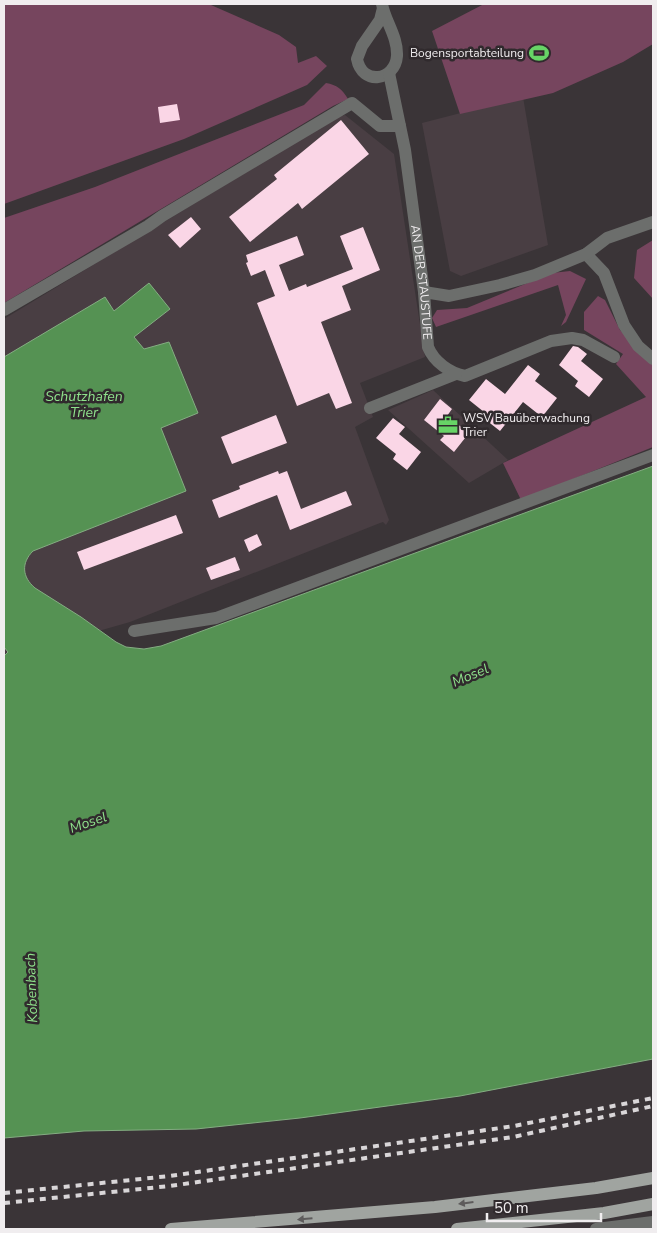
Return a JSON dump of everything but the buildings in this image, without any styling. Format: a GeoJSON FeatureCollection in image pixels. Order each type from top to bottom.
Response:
{"type":"FeatureCollection","features":[{"type":"Feature","properties":{"kind":"main road"},"geometry":{"type":"LineString","coordinates":[[170,1229],[435,1207],[596,1188],[653,1178]]}},
{"type":"Feature","properties":{"kind":"main road"},"geometry":{"type":"LineString","coordinates":[[457,1229],[604,1212],[653,1204]]}},
{"type":"Feature","properties":{"kind":"street"},"geometry":{"type":"LineString","coordinates":[[383,6],[395,40],[397,49],[396,62],[389,72],[378,78],[373,78],[361,70],[357,59],[362,46],[380,20],[383,6]]}},
{"type":"Feature","properties":{"kind":"street"},"geometry":{"type":"LineString","coordinates":[[367,38],[386,36],[395,40]]}},
{"type":"Feature","properties":{"kind":"street","name":"AN DER STAUSTUFE"},"geometry":{"type":"LineString","coordinates":[[389,72],[400,126],[424,292],[428,347],[430,352],[447,369],[456,374]]}},
{"type":"Feature","properties":{"kind":"street"},"geometry":{"type":"LineString","coordinates":[[4,310],[352,103],[380,126],[400,126]]}},
{"type":"Feature","properties":{"kind":"street"},"geometry":{"type":"LineString","coordinates":[[424,292],[449,296],[500,285],[534,275],[586,254],[607,238],[653,222]]}},
{"type":"Feature","properties":{"kind":"street"},"geometry":{"type":"LineString","coordinates":[[586,254],[604,273],[624,325],[638,346],[653,359]]}},
{"type":"Feature","properties":{"kind":"street"},"geometry":{"type":"LineString","coordinates":[[370,408],[456,374],[465,376],[551,341],[572,338],[583,340],[614,357]]}},
{"type":"Feature","properties":{"kind":"street"},"geometry":{"type":"LineString","coordinates":[[134,631],[216,618],[653,455]]}},
{"type":"Feature","properties":{"kind":"street"},"geometry":{"type":"LineString","coordinates":[[596,1229],[653,1222]]}},
{"type":"Feature","properties":{"kind":"shaded area"},"geometry":{"type":"Polygon","coordinates":[[[4,4],[211,4],[279,35],[296,47],[298,63],[316,56],[327,66],[307,85],[184,139],[4,204],[4,4]]]}},
{"type":"Feature","properties":{"kind":"shaded area","name":"Bogensportabteilung"},"geometry":{"type":"Polygon","coordinates":[[[484,4],[653,4],[653,44],[623,62],[553,93],[460,114],[432,31],[484,4]]]}},
{"type":"Feature","properties":{"kind":"shaded area"},"geometry":{"type":"Polygon","coordinates":[[[326,83],[339,88],[348,99],[333,106],[4,303],[4,218],[95,187],[304,105],[326,83]]]}},
{"type":"Feature","properties":{"kind":"shaded area"},"geometry":{"type":"Polygon","coordinates":[[[523,97],[548,245],[461,276],[450,271],[422,123],[523,97]]]}},
{"type":"Feature","properties":{"kind":"shaded area"},"geometry":{"type":"Polygon","coordinates":[[[345,115],[394,154],[425,357],[360,383],[373,417],[355,427],[389,520],[386,525],[383,522],[380,523],[130,622],[4,658],[4,319],[337,117],[345,115]]]}},
{"type":"Feature","properties":{"kind":"shaded area"},"geometry":{"type":"Polygon","coordinates":[[[653,240],[653,299],[634,278],[637,250],[653,240]]]}},
{"type":"Feature","properties":{"kind":"shaded area"},"geometry":{"type":"Polygon","coordinates":[[[570,271],[586,279],[566,322],[561,326],[566,315],[558,285],[436,327],[432,318],[437,310],[467,308],[552,273],[570,271]]]}},
{"type":"Feature","properties":{"kind":"shaded area"},"geometry":{"type":"Polygon","coordinates":[[[598,296],[605,300],[620,330],[653,360],[653,447],[521,500],[503,463],[646,397],[616,364],[623,354],[584,330],[584,312],[598,296]]]}},
{"type":"Feature","properties":{"kind":"shaded area"},"geometry":{"type":"Polygon","coordinates":[[[433,390],[508,460],[469,483],[388,410],[433,390]]]}},
{"type":"Feature","properties":{"kind":"water"},"geometry":{"type":"Polygon","coordinates":[[[149,283],[170,309],[134,337],[144,349],[169,342],[198,413],[161,428],[186,491],[33,551],[26,560],[25,565],[25,575],[35,588],[126,647],[144,649],[161,646],[653,466],[653,1059],[460,1096],[300,1118],[196,1129],[84,1131],[4,1138],[4,656],[8,652],[4,647],[4,357],[105,297],[114,311],[149,283]]]}},
{"type":"Feature","properties":{"kind":"railway"},"geometry":{"type":"LineString","coordinates":[[4,1193],[170,1176],[514,1126],[653,1098]]}},
{"type":"Feature","properties":{"kind":"railway"},"geometry":{"type":"LineString","coordinates":[[4,1203],[170,1186],[513,1137],[653,1106]]}},
{"type":"Feature","properties":{"kind":"place","name":"Bogensportabteilung"},"geometry":{"type":"Point","coordinates":[539,53]}},
{"type":"Feature","properties":{"kind":"place","name":"WSV Bauüberwachung Trier"},"geometry":{"type":"Point","coordinates":[448,425]}},
{"type":"Feature","properties":{"kind":"water label","name":"Schutzhafen Trier"},"geometry":{"type":"Point","coordinates":[84,404]}},
{"type":"Feature","properties":{"kind":"water label","name":"Mosel"},"geometry":{"type":"Point","coordinates":[470,675]}},
{"type":"Feature","properties":{"kind":"water label","name":"Mosel"},"geometry":{"type":"Point","coordinates":[88,822]}},
{"type":"Feature","properties":{"kind":"water label","name":"Kobenbach"},"geometry":{"type":"Point","coordinates":[31,988]}}]}
